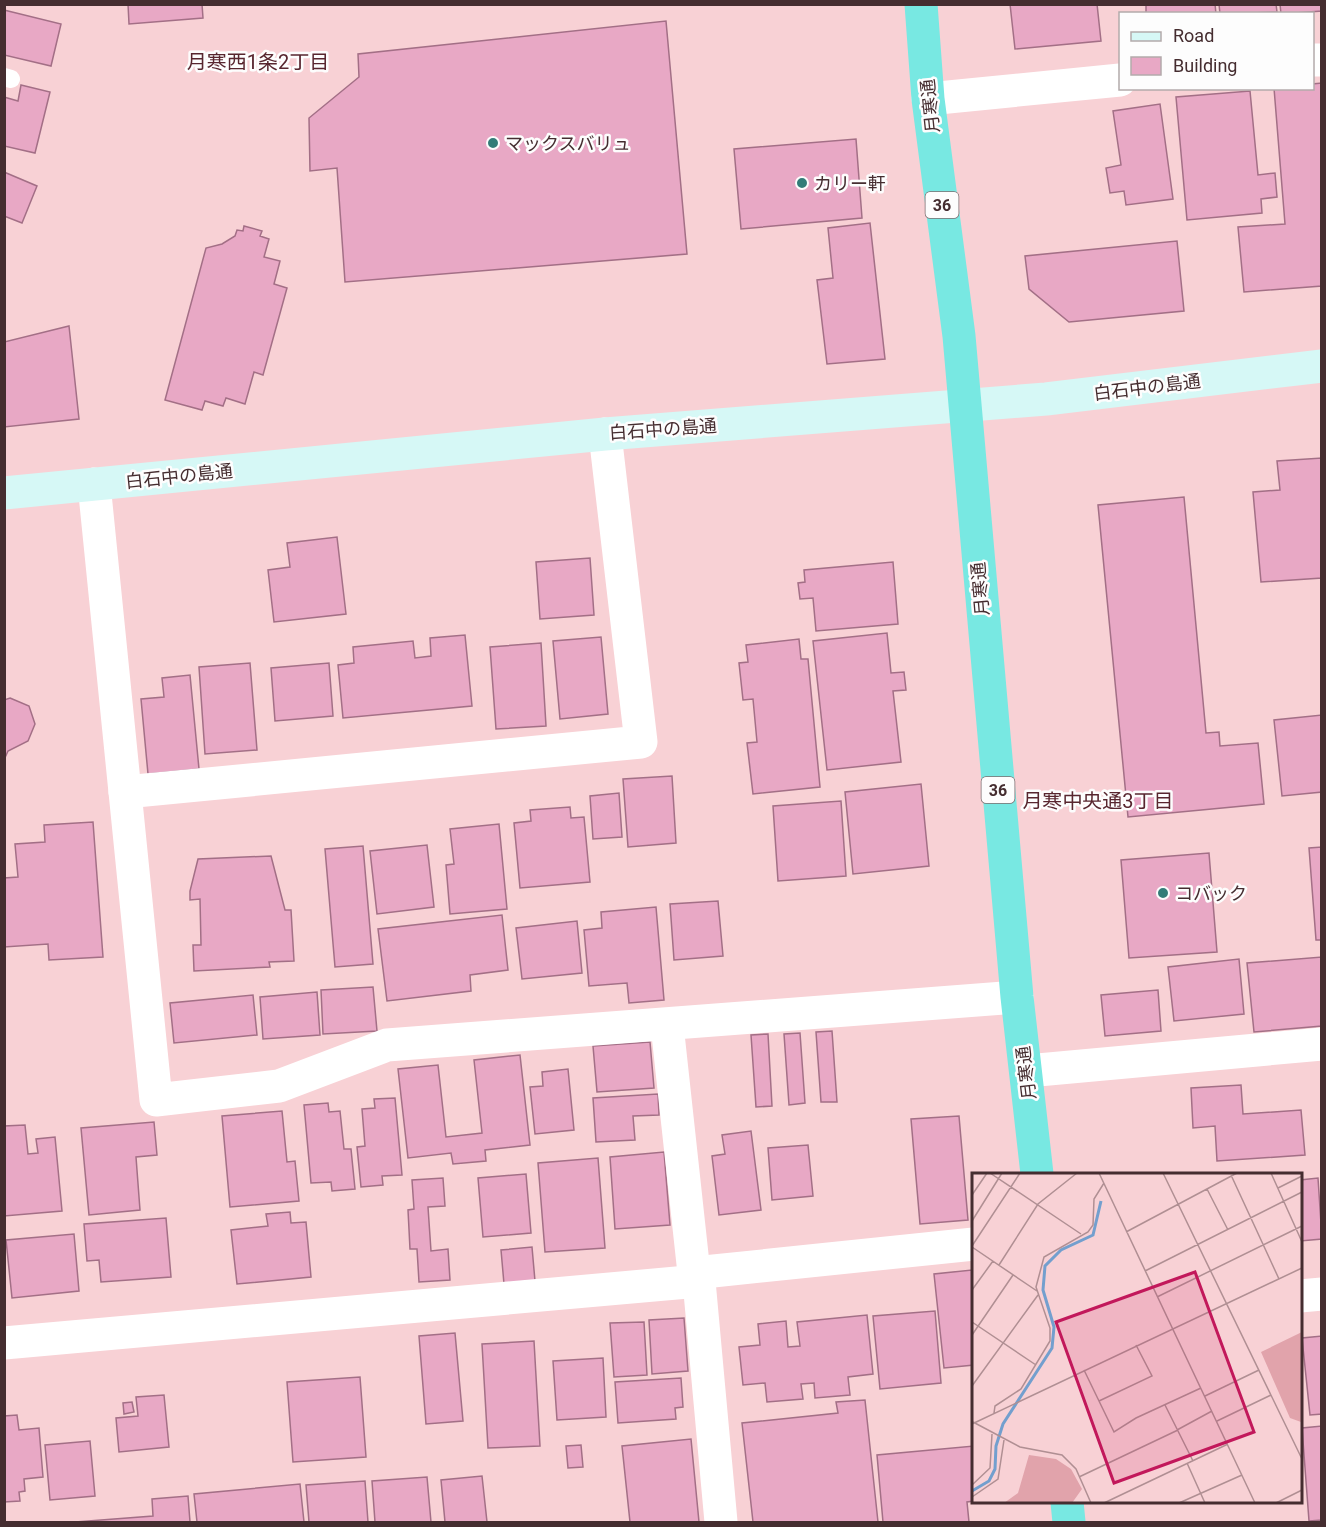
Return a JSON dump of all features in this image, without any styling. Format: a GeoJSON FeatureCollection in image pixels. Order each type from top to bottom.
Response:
{"type":"FeatureCollection","features":[{"type":"Feature","properties":{"kind":"highway","name":"月寒通"},"geometry":{"type":"LineString","coordinates":[[921,4],[928,99],[959,336],[1017,997],[1037,1173]]}},
{"type":"Feature","properties":{"kind":"highway"},"geometry":{"type":"LineString","coordinates":[[1067,1503],[1069,1522]]}},
{"type":"Feature","properties":{"kind":"street"},"geometry":{"type":"LineString","coordinates":[[928,99],[1119,80]]}},
{"type":"Feature","properties":{"kind":"street","name":"白石中の島通"},"geometry":{"type":"LineString","coordinates":[[4,493],[604,434],[1046,399],[1322,366]]}},
{"type":"Feature","properties":{"kind":"street"},"geometry":{"type":"LineString","coordinates":[[124,792],[640,742],[604,434]]}},
{"type":"Feature","properties":{"kind":"street"},"geometry":{"type":"LineString","coordinates":[[94,484],[156,1100],[279,1086],[387,1045],[1017,997]]}},
{"type":"Feature","properties":{"kind":"street"},"geometry":{"type":"LineString","coordinates":[[667,1025],[697,1277],[721,1522]]}},
{"type":"Feature","properties":{"kind":"street"},"geometry":{"type":"LineString","coordinates":[[1027,1071],[1322,1044]]}},
{"type":"Feature","properties":{"kind":"street"},"geometry":{"type":"LineString","coordinates":[[4,1343],[697,1277],[972,1244]]}},
{"type":"Feature","properties":{"kind":"street"},"geometry":{"type":"LineString","coordinates":[[1302,1296],[1322,1294]]}},
{"type":"Feature","properties":{"kind":"building"},"geometry":{"type":"Polygon","coordinates":[[[128,4],[202,4],[203,18],[129,24],[128,4]]]}},
{"type":"Feature","properties":{"kind":"building"},"geometry":{"type":"Polygon","coordinates":[[[1010,4],[1097,4],[1101,41],[1015,49],[1010,4]]]}},
{"type":"Feature","properties":{"kind":"building"},"geometry":{"type":"Polygon","coordinates":[[[1146,4],[1215,4],[1216,12],[1146,12],[1146,4]]]}},
{"type":"Feature","properties":{"kind":"building"},"geometry":{"type":"Polygon","coordinates":[[[1219,4],[1276,4],[1277,12],[1220,12],[1219,4]]]}},
{"type":"Feature","properties":{"kind":"building"},"geometry":{"type":"Polygon","coordinates":[[[1280,4],[1322,4],[1322,11],[1281,12],[1280,4]]]}},
{"type":"Feature","properties":{"kind":"building"},"geometry":{"type":"Polygon","coordinates":[[[4,10],[61,24],[51,66],[4,55],[4,10]]]}},
{"type":"Feature","properties":{"kind":"building","name":"マックスバリュ"},"geometry":{"type":"Polygon","coordinates":[[[666,21],[687,254],[345,282],[337,168],[310,171],[309,118],[359,77],[358,54],[666,21]]]}},
{"type":"Feature","properties":{"kind":"building"},"geometry":{"type":"Polygon","coordinates":[[[1322,83],[1322,286],[1244,292],[1238,227],[1285,224],[1274,90],[1314,90],[1314,84],[1322,83]]]}},
{"type":"Feature","properties":{"kind":"building"},"geometry":{"type":"Polygon","coordinates":[[[21,85],[50,92],[35,153],[4,146],[4,97],[18,101],[21,85]]]}},
{"type":"Feature","properties":{"kind":"building"},"geometry":{"type":"Polygon","coordinates":[[[1250,91],[1258,175],[1275,173],[1277,197],[1261,199],[1262,213],[1187,220],[1176,97],[1250,91]]]}},
{"type":"Feature","properties":{"kind":"building"},"geometry":{"type":"Polygon","coordinates":[[[1160,104],[1173,199],[1126,205],[1124,191],[1110,193],[1106,168],[1121,165],[1113,111],[1160,104]]]}},
{"type":"Feature","properties":{"kind":"building"},"geometry":{"type":"Polygon","coordinates":[[[856,139],[862,218],[741,229],[734,149],[856,139]]]}},
{"type":"Feature","properties":{"kind":"building"},"geometry":{"type":"Polygon","coordinates":[[[4,172],[37,186],[22,223],[4,216],[4,172]]]}},
{"type":"Feature","properties":{"kind":"building"},"geometry":{"type":"Polygon","coordinates":[[[870,223],[885,359],[827,364],[817,280],[833,278],[828,228],[870,223]]]}},
{"type":"Feature","properties":{"kind":"building"},"geometry":{"type":"Polygon","coordinates":[[[244,226],[262,231],[260,236],[269,239],[264,257],[280,261],[274,284],[287,288],[263,375],[254,372],[245,404],[226,398],[223,406],[205,401],[202,410],[165,400],[206,248],[222,244],[235,236],[237,230],[243,231],[244,226]]]}},
{"type":"Feature","properties":{"kind":"building"},"geometry":{"type":"Polygon","coordinates":[[[1177,241],[1184,311],[1069,322],[1029,289],[1025,256],[1177,241]]]}},
{"type":"Feature","properties":{"kind":"building"},"geometry":{"type":"Polygon","coordinates":[[[69,326],[79,419],[4,427],[4,342],[69,326]]]}},
{"type":"Feature","properties":{"kind":"building"},"geometry":{"type":"Polygon","coordinates":[[[1322,458],[1322,578],[1261,582],[1253,492],[1280,490],[1277,461],[1322,458]]]}},
{"type":"Feature","properties":{"kind":"building"},"geometry":{"type":"Polygon","coordinates":[[[1184,497],[1206,733],[1219,732],[1220,746],[1258,743],[1264,804],[1128,817],[1098,505],[1184,497]]]}},
{"type":"Feature","properties":{"kind":"building"},"geometry":{"type":"Polygon","coordinates":[[[337,537],[346,614],[274,622],[268,570],[290,567],[287,543],[337,537]]]}},
{"type":"Feature","properties":{"kind":"building"},"geometry":{"type":"Polygon","coordinates":[[[590,558],[594,615],[540,619],[536,562],[590,558]]]}},
{"type":"Feature","properties":{"kind":"building"},"geometry":{"type":"Polygon","coordinates":[[[893,562],[898,624],[816,631],[813,598],[800,599],[798,583],[805,582],[804,570],[893,562]]]}},
{"type":"Feature","properties":{"kind":"building"},"geometry":{"type":"Polygon","coordinates":[[[887,633],[891,673],[904,672],[906,690],[893,691],[901,762],[827,770],[813,641],[887,633]]]}},
{"type":"Feature","properties":{"kind":"building"},"geometry":{"type":"Polygon","coordinates":[[[465,635],[472,706],[343,718],[338,665],[354,663],[353,647],[413,641],[415,658],[431,656],[430,638],[465,635]]]}},
{"type":"Feature","properties":{"kind":"building"},"geometry":{"type":"Polygon","coordinates":[[[601,637],[608,714],[560,719],[553,641],[601,637]]]}},
{"type":"Feature","properties":{"kind":"building"},"geometry":{"type":"Polygon","coordinates":[[[799,639],[801,659],[808,659],[820,787],[753,794],[747,743],[757,742],[753,699],[743,700],[739,663],[748,662],[746,645],[799,639]]]}},
{"type":"Feature","properties":{"kind":"building"},"geometry":{"type":"Polygon","coordinates":[[[541,643],[546,726],[496,729],[490,647],[541,643]]]}},
{"type":"Feature","properties":{"kind":"building"},"geometry":{"type":"Polygon","coordinates":[[[250,663],[257,750],[205,754],[199,667],[250,663]]]}},
{"type":"Feature","properties":{"kind":"building"},"geometry":{"type":"Polygon","coordinates":[[[329,663],[333,716],[275,721],[271,668],[329,663]]]}},
{"type":"Feature","properties":{"kind":"building"},"geometry":{"type":"Polygon","coordinates":[[[190,675],[199,769],[148,774],[141,699],[164,697],[162,678],[190,675]]]}},
{"type":"Feature","properties":{"kind":"building"},"geometry":{"type":"Polygon","coordinates":[[[10,698],[29,706],[35,724],[28,741],[8,751],[4,760],[4,700],[10,698]]]}},
{"type":"Feature","properties":{"kind":"building"},"geometry":{"type":"Polygon","coordinates":[[[1322,715],[1322,792],[1282,796],[1274,720],[1322,715]]]}},
{"type":"Feature","properties":{"kind":"building"},"geometry":{"type":"Polygon","coordinates":[[[672,776],[676,843],[628,847],[623,779],[672,776]]]}},
{"type":"Feature","properties":{"kind":"building"},"geometry":{"type":"Polygon","coordinates":[[[921,784],[929,866],[853,874],[845,792],[921,784]]]}},
{"type":"Feature","properties":{"kind":"building"},"geometry":{"type":"Polygon","coordinates":[[[619,793],[622,837],[593,839],[590,796],[619,793]]]}},
{"type":"Feature","properties":{"kind":"building"},"geometry":{"type":"Polygon","coordinates":[[[841,801],[846,876],[778,881],[773,806],[841,801]]]}},
{"type":"Feature","properties":{"kind":"building"},"geometry":{"type":"Polygon","coordinates":[[[570,807],[571,818],[584,817],[590,882],[520,888],[514,823],[531,821],[530,810],[570,807]]]}},
{"type":"Feature","properties":{"kind":"building"},"geometry":{"type":"Polygon","coordinates":[[[93,822],[103,957],[49,960],[48,944],[4,947],[4,878],[18,877],[15,844],[45,842],[44,825],[93,822]]]}},
{"type":"Feature","properties":{"kind":"building"},"geometry":{"type":"Polygon","coordinates":[[[499,824],[507,909],[450,914],[446,865],[454,864],[450,829],[499,824]]]}},
{"type":"Feature","properties":{"kind":"building"},"geometry":{"type":"Polygon","coordinates":[[[427,845],[434,907],[377,914],[370,851],[427,845]]]}},
{"type":"Feature","properties":{"kind":"building"},"geometry":{"type":"Polygon","coordinates":[[[363,846],[373,964],[335,967],[325,849],[363,846]]]}},
{"type":"Feature","properties":{"kind":"building"},"geometry":{"type":"Polygon","coordinates":[[[1322,847],[1322,940],[1316,940],[1309,848],[1322,847]]]}},
{"type":"Feature","properties":{"kind":"building"},"geometry":{"type":"Polygon","coordinates":[[[1209,853],[1217,952],[1129,958],[1121,860],[1209,853]]]}},
{"type":"Feature","properties":{"kind":"building"},"geometry":{"type":"Polygon","coordinates":[[[271,856],[285,910],[291,910],[294,961],[269,962],[270,967],[194,971],[193,945],[201,945],[200,899],[190,900],[190,891],[198,859],[271,856]]]}},
{"type":"Feature","properties":{"kind":"building"},"geometry":{"type":"Polygon","coordinates":[[[718,901],[723,956],[674,960],[670,904],[718,901]]]}},
{"type":"Feature","properties":{"kind":"building"},"geometry":{"type":"Polygon","coordinates":[[[656,907],[664,1000],[629,1003],[627,983],[589,986],[584,930],[602,928],[601,912],[656,907]]]}},
{"type":"Feature","properties":{"kind":"building"},"geometry":{"type":"Polygon","coordinates":[[[502,915],[508,970],[470,975],[471,991],[387,1001],[378,929],[502,915]]]}},
{"type":"Feature","properties":{"kind":"building"},"geometry":{"type":"Polygon","coordinates":[[[577,921],[582,973],[522,979],[516,928],[577,921]]]}},
{"type":"Feature","properties":{"kind":"building"},"geometry":{"type":"Polygon","coordinates":[[[1322,957],[1322,1026],[1254,1032],[1247,963],[1322,957]]]}},
{"type":"Feature","properties":{"kind":"building"},"geometry":{"type":"Polygon","coordinates":[[[1239,959],[1244,1014],[1174,1021],[1168,967],[1239,959]]]}},
{"type":"Feature","properties":{"kind":"building"},"geometry":{"type":"Polygon","coordinates":[[[373,987],[377,1031],[323,1034],[321,990],[373,987]]]}},
{"type":"Feature","properties":{"kind":"building"},"geometry":{"type":"Polygon","coordinates":[[[1158,990],[1161,1031],[1105,1036],[1101,995],[1158,990]]]}},
{"type":"Feature","properties":{"kind":"building"},"geometry":{"type":"Polygon","coordinates":[[[317,992],[320,1035],[263,1039],[260,997],[317,992]]]}},
{"type":"Feature","properties":{"kind":"building"},"geometry":{"type":"Polygon","coordinates":[[[253,995],[257,1035],[174,1043],[170,1003],[253,995]]]}},
{"type":"Feature","properties":{"kind":"building"},"geometry":{"type":"Polygon","coordinates":[[[832,1031],[837,1102],[821,1102],[816,1032],[832,1031]]]}},
{"type":"Feature","properties":{"kind":"building"},"geometry":{"type":"Polygon","coordinates":[[[800,1033],[805,1103],[789,1105],[784,1034],[800,1033]]]}},
{"type":"Feature","properties":{"kind":"building"},"geometry":{"type":"Polygon","coordinates":[[[768,1034],[772,1106],[756,1107],[751,1035],[768,1034]]]}},
{"type":"Feature","properties":{"kind":"building"},"geometry":{"type":"Polygon","coordinates":[[[650,1042],[654,1088],[597,1092],[593,1046],[650,1042]]]}},
{"type":"Feature","properties":{"kind":"building"},"geometry":{"type":"Polygon","coordinates":[[[520,1055],[530,1145],[485,1150],[486,1161],[453,1164],[451,1153],[408,1158],[398,1069],[438,1065],[446,1137],[482,1133],[474,1060],[520,1055]]]}},
{"type":"Feature","properties":{"kind":"building"},"geometry":{"type":"Polygon","coordinates":[[[568,1069],[574,1130],[535,1134],[530,1087],[543,1086],[542,1072],[568,1069]]]}},
{"type":"Feature","properties":{"kind":"building"},"geometry":{"type":"Polygon","coordinates":[[[1241,1085],[1243,1114],[1301,1110],[1305,1155],[1217,1161],[1215,1126],[1193,1128],[1191,1088],[1241,1085]]]}},
{"type":"Feature","properties":{"kind":"building"},"geometry":{"type":"Polygon","coordinates":[[[658,1094],[659,1115],[633,1116],[635,1140],[596,1142],[593,1098],[658,1094]]]}},
{"type":"Feature","properties":{"kind":"building"},"geometry":{"type":"Polygon","coordinates":[[[395,1098],[402,1175],[382,1176],[383,1185],[361,1187],[357,1147],[365,1146],[362,1109],[375,1108],[374,1099],[395,1098]]]}},
{"type":"Feature","properties":{"kind":"building"},"geometry":{"type":"Polygon","coordinates":[[[328,1103],[329,1112],[340,1111],[344,1149],[351,1149],[355,1189],[332,1191],[331,1182],[311,1183],[304,1105],[328,1103]]]}},
{"type":"Feature","properties":{"kind":"building"},"geometry":{"type":"Polygon","coordinates":[[[282,1111],[287,1162],[295,1161],[299,1201],[230,1207],[222,1116],[282,1111]]]}},
{"type":"Feature","properties":{"kind":"building"},"geometry":{"type":"Polygon","coordinates":[[[959,1116],[968,1220],[920,1224],[911,1119],[959,1116]]]}},
{"type":"Feature","properties":{"kind":"building"},"geometry":{"type":"Polygon","coordinates":[[[154,1122],[157,1155],[136,1157],[140,1210],[89,1215],[81,1128],[154,1122]]]}},
{"type":"Feature","properties":{"kind":"building"},"geometry":{"type":"Polygon","coordinates":[[[25,1125],[28,1154],[38,1153],[36,1139],[55,1137],[62,1211],[4,1216],[4,1126],[25,1125]]]}},
{"type":"Feature","properties":{"kind":"building"},"geometry":{"type":"Polygon","coordinates":[[[751,1131],[761,1210],[719,1215],[712,1156],[725,1154],[722,1135],[751,1131]]]}},
{"type":"Feature","properties":{"kind":"building"},"geometry":{"type":"Polygon","coordinates":[[[808,1145],[813,1196],[772,1200],[768,1148],[808,1145]]]}},
{"type":"Feature","properties":{"kind":"building"},"geometry":{"type":"Polygon","coordinates":[[[664,1152],[670,1225],[615,1229],[610,1157],[664,1152]]]}},
{"type":"Feature","properties":{"kind":"building"},"geometry":{"type":"Polygon","coordinates":[[[598,1158],[605,1248],[545,1252],[538,1163],[598,1158]]]}},
{"type":"Feature","properties":{"kind":"building"},"geometry":{"type":"Polygon","coordinates":[[[526,1174],[531,1233],[483,1237],[478,1178],[526,1174]]]}},
{"type":"Feature","properties":{"kind":"building"},"geometry":{"type":"Polygon","coordinates":[[[443,1178],[445,1206],[428,1207],[431,1251],[448,1249],[450,1280],[419,1282],[417,1249],[410,1249],[408,1210],[414,1209],[412,1180],[443,1178]]]}},
{"type":"Feature","properties":{"kind":"building"},"geometry":{"type":"Polygon","coordinates":[[[1318,1178],[1322,1239],[1302,1241],[1302,1180],[1318,1178]]]}},
{"type":"Feature","properties":{"kind":"building"},"geometry":{"type":"Polygon","coordinates":[[[290,1212],[291,1223],[306,1222],[311,1277],[237,1284],[231,1230],[268,1226],[266,1214],[290,1212]]]}},
{"type":"Feature","properties":{"kind":"building"},"geometry":{"type":"Polygon","coordinates":[[[166,1218],[171,1277],[101,1282],[99,1260],[87,1261],[84,1224],[166,1218]]]}},
{"type":"Feature","properties":{"kind":"building"},"geometry":{"type":"Polygon","coordinates":[[[74,1234],[79,1291],[12,1298],[6,1240],[74,1234]]]}},
{"type":"Feature","properties":{"kind":"building"},"geometry":{"type":"Polygon","coordinates":[[[532,1247],[535,1281],[504,1284],[501,1250],[532,1247]]]}},
{"type":"Feature","properties":{"kind":"building"},"geometry":{"type":"Polygon","coordinates":[[[972,1270],[972,1365],[944,1368],[934,1274],[972,1270]]]}},
{"type":"Feature","properties":{"kind":"building"},"geometry":{"type":"Polygon","coordinates":[[[935,1311],[941,1383],[880,1389],[873,1316],[935,1311]]]}},
{"type":"Feature","properties":{"kind":"building"},"geometry":{"type":"Polygon","coordinates":[[[867,1315],[873,1374],[848,1377],[850,1395],[815,1398],[814,1383],[801,1384],[803,1399],[767,1402],[765,1383],[743,1385],[739,1347],[760,1345],[758,1324],[786,1321],[788,1347],[800,1346],[797,1322],[867,1315]]]}},
{"type":"Feature","properties":{"kind":"building"},"geometry":{"type":"Polygon","coordinates":[[[684,1318],[688,1371],[652,1374],[649,1320],[684,1318]]]}},
{"type":"Feature","properties":{"kind":"building"},"geometry":{"type":"Polygon","coordinates":[[[644,1322],[647,1375],[614,1377],[610,1323],[644,1322]]]}},
{"type":"Feature","properties":{"kind":"building"},"geometry":{"type":"Polygon","coordinates":[[[455,1333],[463,1421],[426,1424],[419,1336],[455,1333]]]}},
{"type":"Feature","properties":{"kind":"building"},"geometry":{"type":"Polygon","coordinates":[[[1322,1336],[1322,1414],[1310,1415],[1302,1338],[1322,1336]]]}},
{"type":"Feature","properties":{"kind":"building"},"geometry":{"type":"Polygon","coordinates":[[[534,1341],[540,1446],[488,1448],[482,1344],[534,1341]]]}},
{"type":"Feature","properties":{"kind":"building"},"geometry":{"type":"Polygon","coordinates":[[[603,1358],[606,1417],[557,1420],[553,1361],[603,1358]]]}},
{"type":"Feature","properties":{"kind":"building"},"geometry":{"type":"Polygon","coordinates":[[[360,1377],[366,1457],[293,1462],[287,1382],[360,1377]]]}},
{"type":"Feature","properties":{"kind":"building"},"geometry":{"type":"Polygon","coordinates":[[[681,1378],[683,1407],[675,1408],[676,1419],[618,1423],[615,1382],[681,1378]]]}},
{"type":"Feature","properties":{"kind":"building"},"geometry":{"type":"Polygon","coordinates":[[[164,1395],[169,1447],[119,1452],[116,1418],[138,1416],[136,1397],[164,1395]]]}},
{"type":"Feature","properties":{"kind":"building"},"geometry":{"type":"Polygon","coordinates":[[[865,1400],[878,1522],[753,1522],[742,1423],[838,1413],[836,1402],[865,1400]]]}},
{"type":"Feature","properties":{"kind":"building"},"geometry":{"type":"Polygon","coordinates":[[[132,1402],[134,1412],[124,1414],[123,1403],[132,1402]]]}},
{"type":"Feature","properties":{"kind":"building"},"geometry":{"type":"Polygon","coordinates":[[[17,1415],[19,1430],[39,1428],[43,1477],[24,1479],[25,1491],[19,1492],[20,1501],[4,1502],[4,1416],[17,1415]]]}},
{"type":"Feature","properties":{"kind":"building"},"geometry":{"type":"Polygon","coordinates":[[[1322,1426],[1322,1520],[1309,1521],[1302,1428],[1322,1426]]]}},
{"type":"Feature","properties":{"kind":"building"},"geometry":{"type":"Polygon","coordinates":[[[691,1439],[699,1522],[630,1522],[622,1446],[691,1439]]]}},
{"type":"Feature","properties":{"kind":"building"},"geometry":{"type":"Polygon","coordinates":[[[90,1441],[95,1496],[50,1500],[45,1445],[90,1441]]]}},
{"type":"Feature","properties":{"kind":"building"},"geometry":{"type":"Polygon","coordinates":[[[581,1445],[583,1467],[568,1468],[566,1446],[581,1445]]]}},
{"type":"Feature","properties":{"kind":"building"},"geometry":{"type":"Polygon","coordinates":[[[972,1446],[972,1501],[967,1502],[969,1522],[883,1522],[877,1455],[972,1446]]]}},
{"type":"Feature","properties":{"kind":"building"},"geometry":{"type":"Polygon","coordinates":[[[482,1476],[487,1522],[445,1522],[441,1480],[482,1476]]]}},
{"type":"Feature","properties":{"kind":"building"},"geometry":{"type":"Polygon","coordinates":[[[427,1477],[431,1522],[375,1522],[372,1481],[427,1477]]]}},
{"type":"Feature","properties":{"kind":"building"},"geometry":{"type":"Polygon","coordinates":[[[365,1481],[368,1522],[309,1522],[306,1485],[365,1481]]]}},
{"type":"Feature","properties":{"kind":"building"},"geometry":{"type":"Polygon","coordinates":[[[300,1484],[304,1522],[197,1522],[194,1494],[300,1484]]]}},
{"type":"Feature","properties":{"kind":"building"},"geometry":{"type":"Polygon","coordinates":[[[188,1496],[190,1522],[75,1522],[153,1516],[152,1499],[188,1496]]]}},
{"type":"Feature","properties":{"kind":"place","name":"マックスバリュ"},"geometry":{"type":"Point","coordinates":[493,143]}},
{"type":"Feature","properties":{"kind":"place","name":"カリー軒"},"geometry":{"type":"Point","coordinates":[802,183]}},
{"type":"Feature","properties":{"kind":"place","name":"コバック"},"geometry":{"type":"Point","coordinates":[1163,893]}},
{"type":"Feature","properties":{"kind":"district","name":"月寒西1条2丁目"},"geometry":{"type":"Point","coordinates":[258,62]}},
{"type":"Feature","properties":{"kind":"district","name":"月寒中央通3丁目"},"geometry":{"type":"Point","coordinates":[1098,801]}}]}
